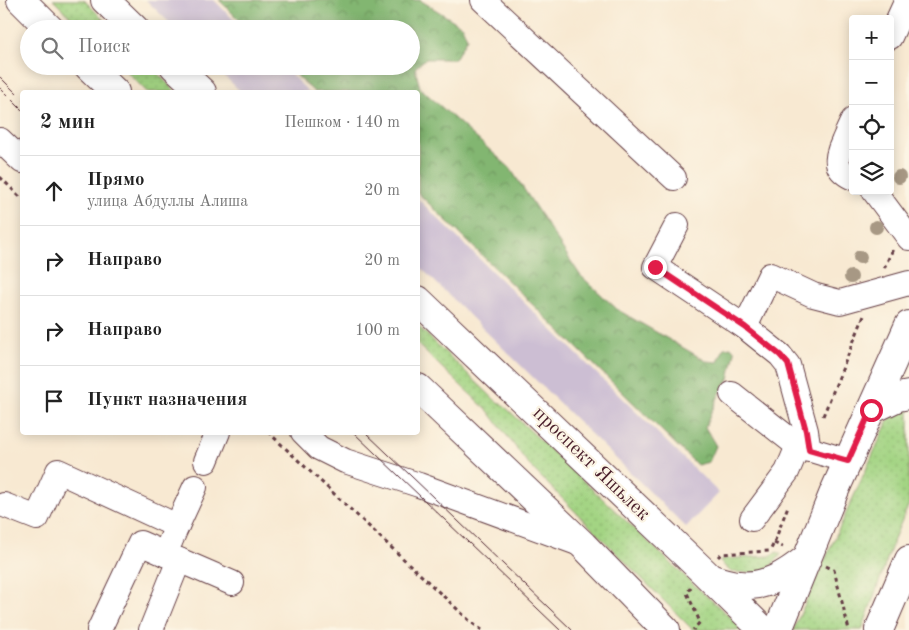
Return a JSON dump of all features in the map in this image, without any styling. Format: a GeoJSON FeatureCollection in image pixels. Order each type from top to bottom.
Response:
{"type":"FeatureCollection","features":[{"type":"Feature","properties":{"kind":"main road"},"geometry":{"type":"LineString","coordinates":[[21,0],[41,20]]}},
{"type":"Feature","properties":{"kind":"main road"},"geometry":{"type":"LineString","coordinates":[[105,0],[126,20]]}},
{"type":"Feature","properties":{"kind":"main road"},"geometry":{"type":"LineString","coordinates":[[97,75],[113,90]]}},
{"type":"Feature","properties":{"kind":"main road"},"geometry":{"type":"LineString","coordinates":[[184,75],[200,90]]}},
{"type":"Feature","properties":{"kind":"main road","name":"проспект Яшьлек"},"geometry":{"type":"LineString","coordinates":[[420,304],[707,574],[763,630]]}},
{"type":"Feature","properties":{"kind":"main road"},"geometry":{"type":"LineString","coordinates":[[778,630],[805,556],[909,325]]}},
{"type":"Feature","properties":{"kind":"main road"},"geometry":{"type":"LineString","coordinates":[[420,390],[583,545],[666,630]]}},
{"type":"Feature","properties":{"kind":"main road"},"geometry":{"type":"LineString","coordinates":[[871,410],[898,397],[909,395]]}},
{"type":"Feature","properties":{"kind":"main road"},"geometry":{"type":"LineString","coordinates":[[707,574],[738,585],[754,586],[783,576],[805,556]]}},
{"type":"Feature","properties":{"kind":"main road"},"geometry":{"type":"LineString","coordinates":[[880,630],[909,560]]}},
{"type":"Feature","properties":{"kind":"street"},"geometry":{"type":"LineString","coordinates":[[483,0],[674,178]]}},
{"type":"Feature","properties":{"kind":"street"},"geometry":{"type":"LineString","coordinates":[[894,28],[907,0]]}},
{"type":"Feature","properties":{"kind":"street"},"geometry":{"type":"LineString","coordinates":[[849,129],[837,155],[838,166],[844,174],[849,176]]}},
{"type":"Feature","properties":{"kind":"street"},"geometry":{"type":"LineString","coordinates":[[0,140],[20,159]]}},
{"type":"Feature","properties":{"kind":"street"},"geometry":{"type":"LineString","coordinates":[[877,195],[906,235]]}},
{"type":"Feature","properties":{"kind":"street"},"geometry":{"type":"LineString","coordinates":[[678,225],[655,267],[745,327],[780,355],[788,364],[806,431],[804,448],[752,519]]}},
{"type":"Feature","properties":{"kind":"street"},"geometry":{"type":"LineString","coordinates":[[745,327],[770,275],[813,295],[840,302],[909,283]]}},
{"type":"Feature","properties":{"kind":"street"},"geometry":{"type":"LineString","coordinates":[[732,394],[804,448],[848,461]]}},
{"type":"Feature","properties":{"kind":"street"},"geometry":{"type":"LineString","coordinates":[[206,461],[217,435]]}},
{"type":"Feature","properties":{"kind":"street"},"geometry":{"type":"LineString","coordinates":[[306,435],[319,448],[346,462],[419,485],[583,545]]}},
{"type":"Feature","properties":{"kind":"street"},"geometry":{"type":"LineString","coordinates":[[4,505],[37,518],[58,472],[177,526]]}},
{"type":"Feature","properties":{"kind":"street"},"geometry":{"type":"LineString","coordinates":[[151,630],[172,557],[177,526],[195,487]]}},
{"type":"Feature","properties":{"kind":"street"},"geometry":{"type":"LineString","coordinates":[[99,630],[140,543],[232,583]]}},
{"type":"Feature","properties":{"kind":"path"},"geometry":{"type":"LineString","coordinates":[[0,177],[20,197]]}},
{"type":"Feature","properties":{"kind":"path"},"geometry":{"type":"LineString","coordinates":[[804,448],[889,256],[906,235]]}},
{"type":"Feature","properties":{"kind":"path"},"geometry":{"type":"LineString","coordinates":[[271,435],[472,623],[482,630]]}},
{"type":"Feature","properties":{"kind":"path"},"geometry":{"type":"LineString","coordinates":[[693,630],[700,622],[687,593],[707,574],[721,554],[770,551],[788,506]]}},
{"type":"Feature","properties":{"kind":"path"},"geometry":{"type":"LineString","coordinates":[[774,543],[834,570],[849,630]]}},
{"type":"Feature","properties":{"kind":"shaded area"},"geometry":{"type":"Polygon","coordinates":[[[146,0],[214,0],[234,20],[167,20],[146,0]]]}},
{"type":"Feature","properties":{"kind":"shaded area"},"geometry":{"type":"Polygon","coordinates":[[[223,75],[291,75],[307,90],[239,90],[223,75]]]}},
{"type":"Feature","properties":{"kind":"shaded area"},"geometry":{"type":"Polygon","coordinates":[[[420,201],[719,493],[686,527],[420,267],[420,201]]]}},
{"type":"Feature","properties":{"kind":"green space"},"geometry":{"type":"Polygon","coordinates":[[[53,0],[84,0],[104,20],[74,20],[53,0]]]}},
{"type":"Feature","properties":{"kind":"green space"},"geometry":{"type":"Polygon","coordinates":[[[219,0],[420,0],[462,26],[467,38],[455,59],[425,59],[420,64],[420,20],[239,20],[219,0]]]}},
{"type":"Feature","properties":{"kind":"green space"},"geometry":{"type":"Polygon","coordinates":[[[130,75],[159,75],[174,90],[145,90],[130,75]]]}},
{"type":"Feature","properties":{"kind":"green space"},"geometry":{"type":"Polygon","coordinates":[[[296,75],[417,75],[420,88],[510,168],[580,275],[618,310],[706,361],[718,362],[724,348],[731,347],[735,352],[729,379],[719,395],[705,427],[716,446],[709,462],[697,465],[420,195],[420,90],[312,90],[296,75]]]}},
{"type":"Feature","properties":{"kind":"green space"},"geometry":{"type":"Polygon","coordinates":[[[420,328],[496,401],[503,405],[693,584],[745,630],[693,630],[529,465],[489,412],[420,347],[420,328]]]}},
{"type":"Feature","properties":{"kind":"green space"},"geometry":{"type":"Polygon","coordinates":[[[909,409],[909,504],[896,534],[862,630],[793,630],[888,421],[902,410],[909,409]]]}},
{"type":"Feature","properties":{"kind":"green space"},"geometry":{"type":"Polygon","coordinates":[[[777,552],[781,554],[770,567],[758,573],[731,572],[719,561],[723,559],[770,556],[777,552]]]}},
{"type":"Feature","properties":{"kind":"tram line"},"geometry":{"type":"LineString","coordinates":[[0,77],[20,97]]}},
{"type":"Feature","properties":{"kind":"tram line"},"geometry":{"type":"LineString","coordinates":[[0,88],[20,108]]}},
{"type":"Feature","properties":{"kind":"tram line"},"geometry":{"type":"LineString","coordinates":[[356,435],[560,630]]}},
{"type":"Feature","properties":{"kind":"tram line"},"geometry":{"type":"LineString","coordinates":[[368,435],[572,630]]}},
{"type":"Feature","properties":{"kind":"route"},"geometry":{"type":"LineString","coordinates":[[655,267],[745,327],[780,355],[788,364],[806,431],[809,450],[848,461],[871,410]]}}]}
